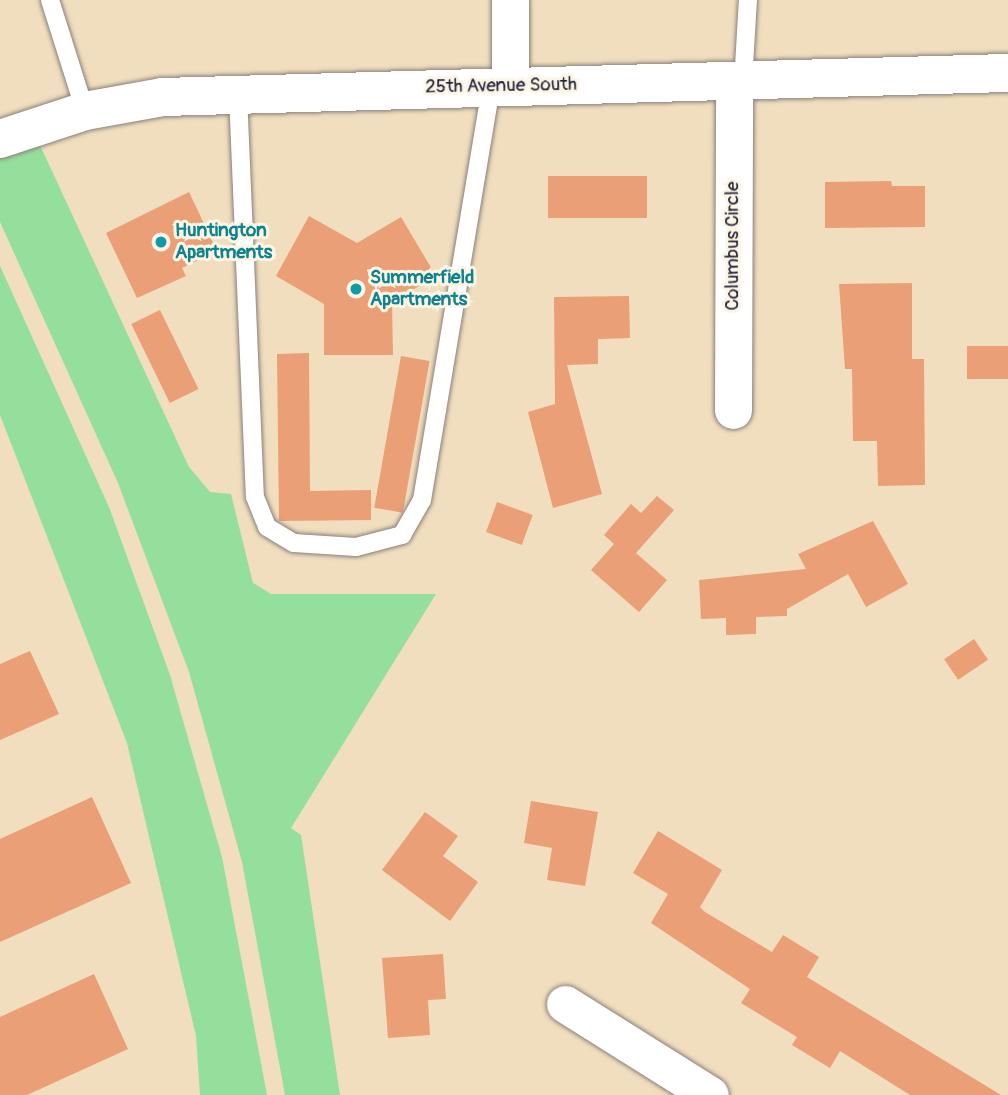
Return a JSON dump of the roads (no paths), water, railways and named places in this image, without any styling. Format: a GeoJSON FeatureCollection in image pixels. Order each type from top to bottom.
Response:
{"type":"FeatureCollection","features":[{"type":"Feature","properties":{"kind":"street"},"geometry":{"type":"LineString","coordinates":[[500,86],[510,0]]}},
{"type":"Feature","properties":{"kind":"street","name":"25th Avenue South"},"geometry":{"type":"LineString","coordinates":[[0,139],[85,111],[163,97],[1008,74]]}},
{"type":"Feature","properties":{"kind":"street","name":"Columbus Circle"},"geometry":{"type":"LineString","coordinates":[[733,410],[738,83]]}},
{"type":"Feature","properties":{"kind":"street"},"geometry":{"type":"LineString","coordinates":[[565,1004],[710,1095]]}},
{"type":"Feature","properties":{"kind":"lane"},"geometry":{"type":"LineString","coordinates":[[50,0],[85,111]]}},
{"type":"Feature","properties":{"kind":"lane"},"geometry":{"type":"LineString","coordinates":[[738,83],[748,0]]}},
{"type":"Feature","properties":{"kind":"lane"},"geometry":{"type":"LineString","coordinates":[[238,94],[255,497],[267,527],[294,543],[356,547],[402,535],[422,499],[500,86]]}},
{"type":"Feature","properties":{"kind":"place","name":"Huntington Apartments"},"geometry":{"type":"Point","coordinates":[161,242]}},
{"type":"Feature","properties":{"kind":"place","name":"Summerfield Apartments"},"geometry":{"type":"Point","coordinates":[356,289]}}]}
